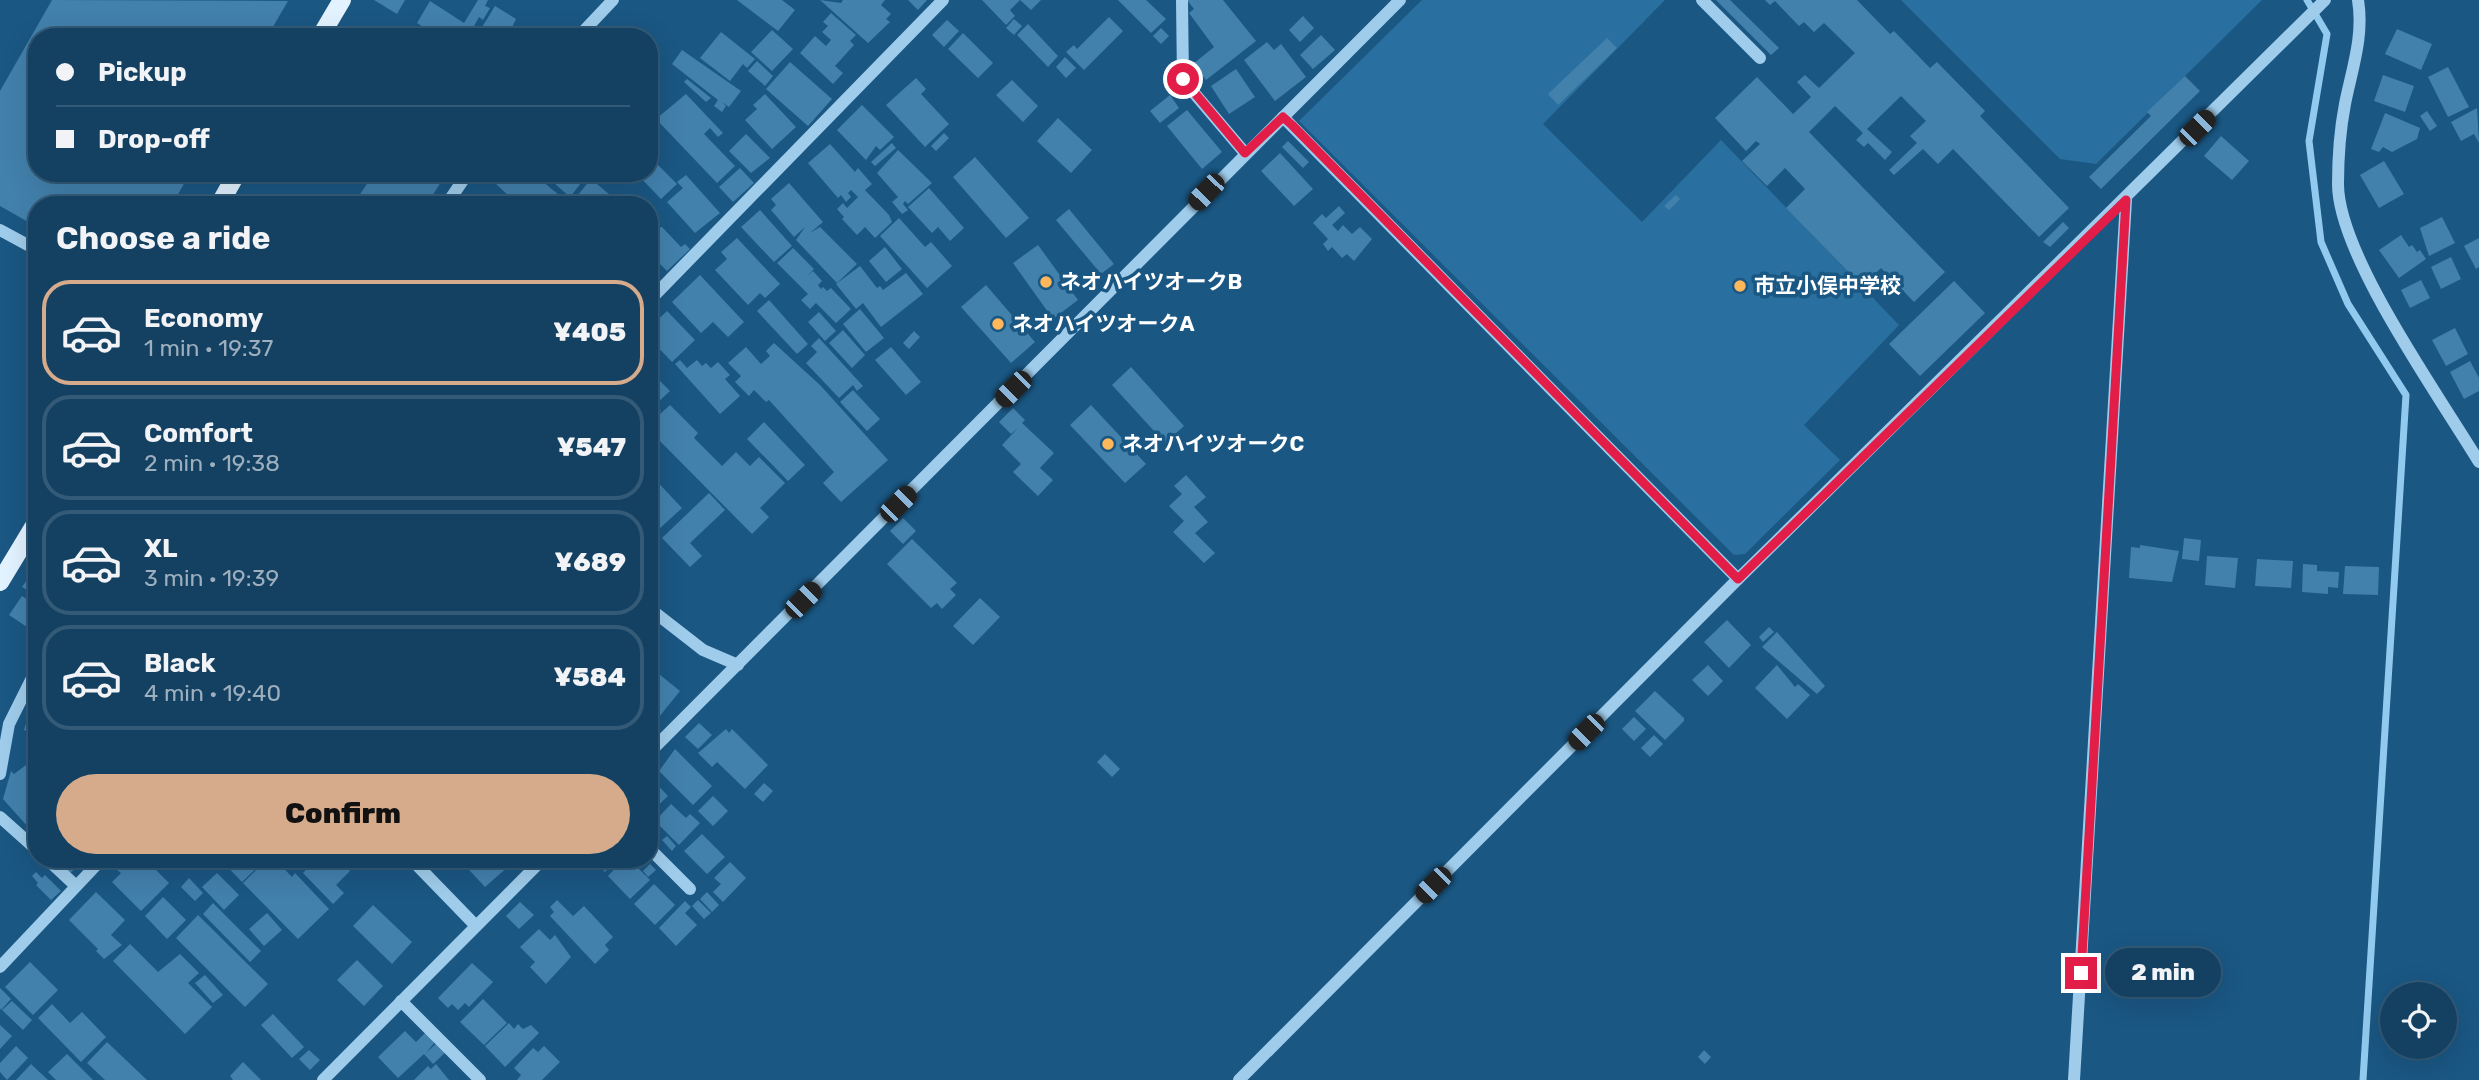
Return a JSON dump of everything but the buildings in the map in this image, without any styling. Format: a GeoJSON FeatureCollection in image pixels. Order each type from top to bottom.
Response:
{"type":"FeatureCollection","features":[{"type":"Feature","properties":{"kind":"main road"},"geometry":{"type":"LineString","coordinates":[[325,28],[342,0]]}},
{"type":"Feature","properties":{"kind":"main road"},"geometry":{"type":"LineString","coordinates":[[0,582],[28,536]]}},
{"type":"Feature","properties":{"kind":"street"},"geometry":{"type":"LineString","coordinates":[[587,28],[613,0]]}},
{"type":"Feature","properties":{"kind":"street"},"geometry":{"type":"LineString","coordinates":[[658,292],[943,0]]}},
{"type":"Feature","properties":{"kind":"street"},"geometry":{"type":"LineString","coordinates":[[1182,0],[1183,79],[1245,153]]}},
{"type":"Feature","properties":{"kind":"street"},"geometry":{"type":"LineString","coordinates":[[658,744],[1400,0]]}},
{"type":"Feature","properties":{"kind":"street"},"geometry":{"type":"LineString","coordinates":[[1702,0],[1760,58]]}},
{"type":"Feature","properties":{"kind":"street"},"geometry":{"type":"LineString","coordinates":[[2358,0],[2362,24],[2344,107],[2339,152],[2338,188],[2343,220],[2368,278],[2479,462]]}},
{"type":"Feature","properties":{"kind":"street"},"geometry":{"type":"LineString","coordinates":[[1240,1080],[1738,579],[2126,200],[2323,1]]}},
{"type":"Feature","properties":{"kind":"street"},"geometry":{"type":"LineString","coordinates":[[1283,117],[1738,579]]}},
{"type":"Feature","properties":{"kind":"street"},"geometry":{"type":"LineString","coordinates":[[2074,1080],[2126,200]]}},
{"type":"Feature","properties":{"kind":"street"},"geometry":{"type":"LineString","coordinates":[[0,230],[28,245]]}},
{"type":"Feature","properties":{"kind":"street"},"geometry":{"type":"LineString","coordinates":[[658,615],[703,650],[738,665]]}},
{"type":"Feature","properties":{"kind":"street"},"geometry":{"type":"LineString","coordinates":[[0,774],[9,724],[28,686]]}},
{"type":"Feature","properties":{"kind":"street"},"geometry":{"type":"LineString","coordinates":[[0,817],[28,842]]}},
{"type":"Feature","properties":{"kind":"street"},"geometry":{"type":"LineString","coordinates":[[658,857],[690,889]]}},
{"type":"Feature","properties":{"kind":"street"},"geometry":{"type":"LineString","coordinates":[[57,868],[76,886]]}},
{"type":"Feature","properties":{"kind":"street"},"geometry":{"type":"LineString","coordinates":[[0,967],[93,868]]}},
{"type":"Feature","properties":{"kind":"street"},"geometry":{"type":"LineString","coordinates":[[420,868],[477,926]]}},
{"type":"Feature","properties":{"kind":"street"},"geometry":{"type":"LineString","coordinates":[[324,1080],[534,868]]}},
{"type":"Feature","properties":{"kind":"street"},"geometry":{"type":"LineString","coordinates":[[401,1001],[480,1080]]}},
{"type":"Feature","properties":{"kind":"shaded area"},"geometry":{"type":"Polygon","coordinates":[[[1422,0],[1665,0],[1543,124],[1642,222],[1721,140],[1899,325],[1804,425],[1840,460],[1745,554],[1734,555],[1299,121],[1422,0]]]}},
{"type":"Feature","properties":{"kind":"shaded area"},"geometry":{"type":"Polygon","coordinates":[[[1901,0],[2262,0],[2096,164],[2060,159],[1901,0]]]}},
{"type":"Feature","properties":{"kind":"waterway"},"geometry":{"type":"LineString","coordinates":[[2307,0],[2327,34],[2309,141],[2321,242],[2348,304],[2406,395],[2363,1080]]}},
{"type":"Feature","properties":{"kind":"place","name":"ネオハイツオークB"},"geometry":{"type":"Point","coordinates":[1046,282]}},
{"type":"Feature","properties":{"kind":"place","name":"市立小俣中学校"},"geometry":{"type":"Point","coordinates":[1740,286]}},
{"type":"Feature","properties":{"kind":"place","name":"ネオハイツオークA"},"geometry":{"type":"Point","coordinates":[998,324]}},
{"type":"Feature","properties":{"kind":"place","name":"ネオハイツオークC"},"geometry":{"type":"Point","coordinates":[1108,444]}},
{"type":"Feature","properties":{"kind":"route"},"geometry":{"type":"LineString","coordinates":[[1183,79],[1245,153],[1283,117],[1292,125],[1738,579],[2126,200],[2081,973]]}}]}
